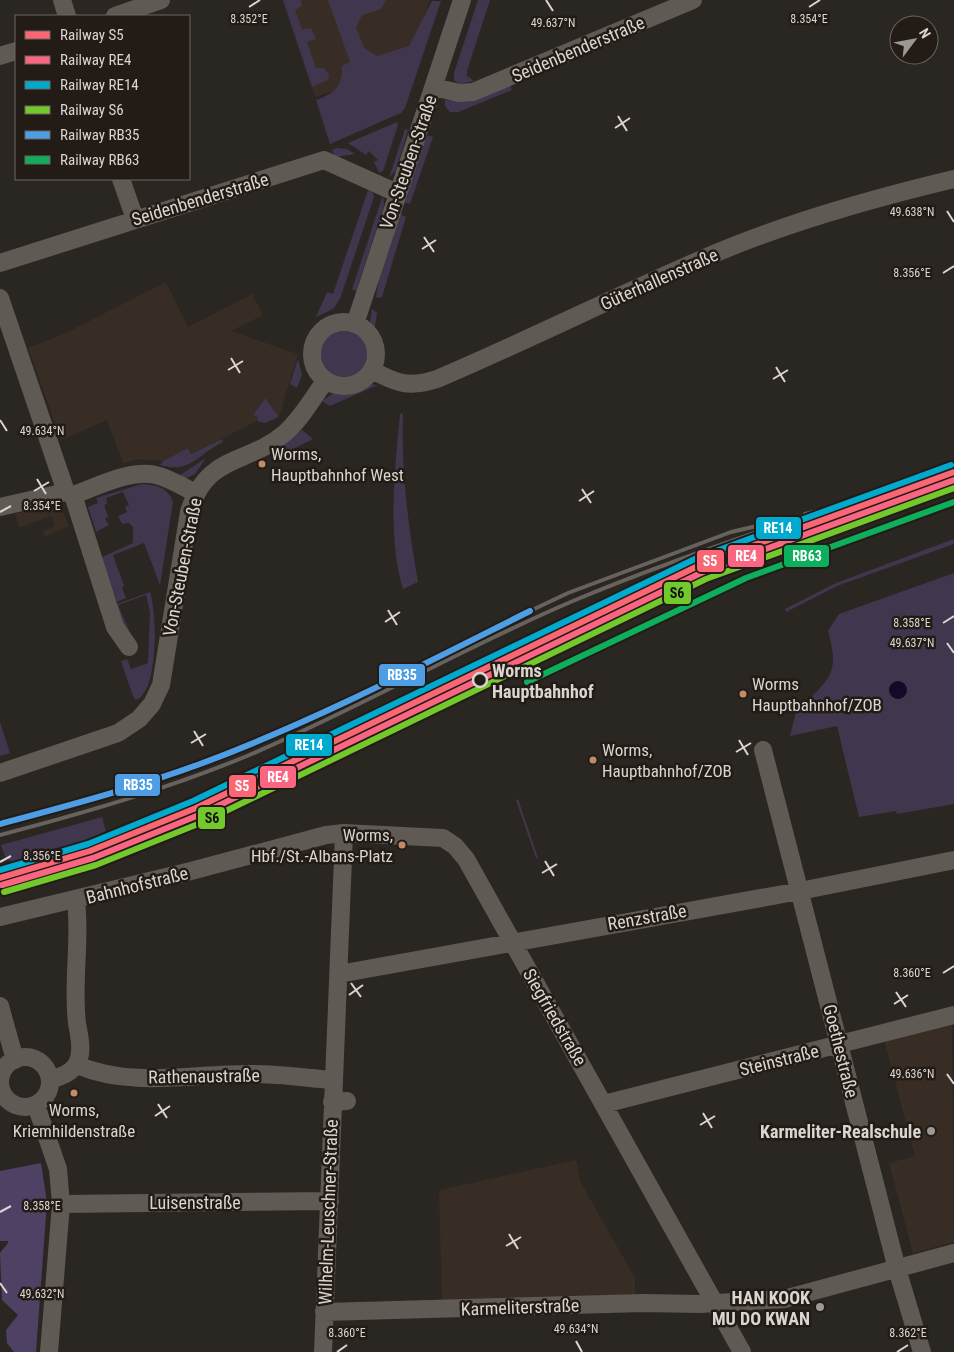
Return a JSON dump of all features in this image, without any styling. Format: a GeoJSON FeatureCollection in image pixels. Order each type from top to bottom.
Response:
{"type":"FeatureCollection","features":[{"type":"Feature","properties":{"kind":"street"},"geometry":{"type":"LineString","coordinates":[[62,0],[67,15]]}},
{"type":"Feature","properties":{"kind":"street"},"geometry":{"type":"LineString","coordinates":[[118,15],[161,0]]}},
{"type":"Feature","properties":{"kind":"street","name":"Von-Steuben-Straße"},"geometry":{"type":"LineString","coordinates":[[355,324],[462,0]]}},
{"type":"Feature","properties":{"kind":"street","name":"Seidenbenderstraße"},"geometry":{"type":"LineString","coordinates":[[434,87],[458,94],[473,92],[693,0]]}},
{"type":"Feature","properties":{"kind":"street"},"geometry":{"type":"LineString","coordinates":[[0,56],[15,51]]}},
{"type":"Feature","properties":{"kind":"street","name":"Seidenbenderstraße"},"geometry":{"type":"LineString","coordinates":[[0,263],[324,160],[397,193]]}},
{"type":"Feature","properties":{"kind":"street"},"geometry":{"type":"LineString","coordinates":[[121,180],[135,219]]}},
{"type":"Feature","properties":{"kind":"street","name":"Güterhallenstraße"},"geometry":{"type":"LineString","coordinates":[[372,370],[396,382],[412,385],[437,379],[717,253],[849,207],[954,180]]}},
{"type":"Feature","properties":{"kind":"street"},"geometry":{"type":"LineString","coordinates":[[0,298],[115,627],[129,647]]}},
{"type":"Feature","properties":{"kind":"street"},"geometry":{"type":"LineString","coordinates":[[342,322],[355,324],[365,330],[373,340],[376,358],[372,370],[364,379],[354,385],[342,387],[325,381],[317,372],[312,361],[312,348],[316,337],[330,325],[342,322]]}},
{"type":"Feature","properties":{"kind":"street","name":"Von-Steuben-Straße"},"geometry":{"type":"LineString","coordinates":[[20,765],[118,733],[139,720],[152,704],[161,684],[189,512],[195,493],[213,471],[286,433],[325,381]]}},
{"type":"Feature","properties":{"kind":"street"},"geometry":{"type":"LineString","coordinates":[[0,507],[69,493],[143,474],[164,478],[195,493]]}},
{"type":"Feature","properties":{"kind":"street","name":"Goethestraße"},"geometry":{"type":"LineString","coordinates":[[763,750],[897,1269],[922,1352]]}},
{"type":"Feature","properties":{"kind":"street"},"geometry":{"type":"LineString","coordinates":[[0,768],[20,765]]}},
{"type":"Feature","properties":{"kind":"street"},"geometry":{"type":"LineString","coordinates":[[0,773],[20,765]]}},
{"type":"Feature","properties":{"kind":"street","name":"Siegfriedstraße"},"geometry":{"type":"LineString","coordinates":[[274,849],[318,836],[344,833],[425,836],[449,841],[466,859],[742,1352]]}},
{"type":"Feature","properties":{"kind":"street","name":"Wilhelm-Leuschner-Straße"},"geometry":{"type":"LineString","coordinates":[[323,1352],[330,1201],[340,1102],[332,1080],[339,974],[344,833]]}},
{"type":"Feature","properties":{"kind":"street","name":"Bahnhofstraße"},"geometry":{"type":"LineString","coordinates":[[0,917],[76,900],[274,849]]}},
{"type":"Feature","properties":{"kind":"street","name":"Renzstraße"},"geometry":{"type":"LineString","coordinates":[[339,974],[434,958],[954,860]]}},
{"type":"Feature","properties":{"kind":"street"},"geometry":{"type":"LineString","coordinates":[[50,1080],[67,1073],[77,1064],[80,1055],[74,992],[78,925],[76,900]]}},
{"type":"Feature","properties":{"kind":"street"},"geometry":{"type":"LineString","coordinates":[[0,1006],[14,1060]]}},
{"type":"Feature","properties":{"kind":"street","name":"Steinstraße"},"geometry":{"type":"LineString","coordinates":[[604,1104],[954,1015]]}},
{"type":"Feature","properties":{"kind":"street"},"geometry":{"type":"LineString","coordinates":[[24,1057],[36,1060],[46,1068],[50,1080],[46,1097],[36,1105],[25,1107],[16,1106],[6,1098],[0,1088],[3,1072],[14,1060],[24,1057]]}},
{"type":"Feature","properties":{"kind":"street","name":"Rathenaustraße"},"geometry":{"type":"LineString","coordinates":[[77,1064],[101,1074],[135,1078],[250,1074],[332,1080]]}},
{"type":"Feature","properties":{"kind":"street"},"geometry":{"type":"LineString","coordinates":[[36,1105],[58,1169],[61,1204],[49,1352]]}},
{"type":"Feature","properties":{"kind":"street","name":"Luisenstraße"},"geometry":{"type":"LineString","coordinates":[[61,1204],[330,1201]]}},
{"type":"Feature","properties":{"kind":"street","name":"Karmeliterstraße"},"geometry":{"type":"LineString","coordinates":[[324,1312],[715,1303],[784,1299],[954,1253]]}},
{"type":"Feature","properties":{"kind":"shaded area"},"geometry":{"type":"Polygon","coordinates":[[[283,0],[430,0],[406,69],[315,97],[283,0]]]}},
{"type":"Feature","properties":{"kind":"shaded area"},"geometry":{"type":"Polygon","coordinates":[[[283,0],[301,0],[302,6],[295,10],[302,30],[311,28],[316,39],[307,42],[316,68],[324,68],[329,75],[328,80],[312,87],[283,0]]]}},
{"type":"Feature","properties":{"kind":"shaded area"},"geometry":{"type":"Polygon","coordinates":[[[328,0],[386,0],[381,9],[362,15],[356,27],[364,48],[377,56],[409,46],[432,1],[441,1],[405,108],[401,113],[330,144],[316,100],[328,95],[336,88],[341,79],[342,66],[350,62],[328,0]]]}},
{"type":"Feature","properties":{"kind":"shaded area"},"geometry":{"type":"Polygon","coordinates":[[[478,0],[490,0],[467,71],[467,76],[474,81],[459,84],[454,80],[454,73],[478,0]]]}},
{"type":"Feature","properties":{"kind":"shaded area"},"geometry":{"type":"Polygon","coordinates":[[[510,85],[512,90],[458,112],[450,112],[445,106],[445,100],[462,101],[476,99],[510,85]]]}},
{"type":"Feature","properties":{"kind":"shaded area"},"geometry":{"type":"Polygon","coordinates":[[[397,122],[398,125],[383,171],[379,173],[374,162],[378,160],[369,151],[366,155],[348,143],[397,122]]]}},
{"type":"Feature","properties":{"kind":"shaded area"},"geometry":{"type":"Polygon","coordinates":[[[405,129],[408,130],[396,170],[389,178],[405,129]]]}},
{"type":"Feature","properties":{"kind":"shaded area"},"geometry":{"type":"Polygon","coordinates":[[[426,135],[433,137],[410,204],[403,202],[426,135]]]}},
{"type":"Feature","properties":{"kind":"shaded area"},"geometry":{"type":"Polygon","coordinates":[[[337,148],[347,149],[355,154],[335,157],[332,150],[337,148]]]}},
{"type":"Feature","properties":{"kind":"shaded area"},"geometry":{"type":"Polygon","coordinates":[[[368,190],[373,193],[374,197],[340,299],[333,309],[316,317],[327,292],[333,294],[368,190]]]}},
{"type":"Feature","properties":{"kind":"shaded area"},"geometry":{"type":"Polygon","coordinates":[[[383,195],[384,206],[356,291],[352,289],[383,195]]]}},
{"type":"Feature","properties":{"kind":"shaded area"},"geometry":{"type":"Polygon","coordinates":[[[400,214],[406,217],[382,297],[379,298],[376,297],[380,274],[400,214]]]}},
{"type":"Feature","properties":{"kind":"shaded area"},"geometry":{"type":"Polygon","coordinates":[[[166,282],[188,327],[252,294],[263,315],[231,331],[298,354],[279,417],[265,398],[253,414],[258,417],[257,421],[191,454],[188,448],[163,461],[139,459],[123,463],[107,420],[61,440],[28,348],[64,334],[166,282]]]}},
{"type":"Feature","properties":{"kind":"shaded area"},"geometry":{"type":"Polygon","coordinates":[[[372,309],[377,313],[374,333],[370,322],[372,309]]]}},
{"type":"Feature","properties":{"kind":"shaded area"},"geometry":{"type":"Polygon","coordinates":[[[349,331],[361,337],[366,345],[366,363],[361,371],[353,376],[339,377],[327,371],[322,363],[321,349],[327,337],[335,332],[349,331]]]}},
{"type":"Feature","properties":{"kind":"shaded area"},"geometry":{"type":"Polygon","coordinates":[[[298,359],[302,375],[297,388],[290,384],[298,359]]]}},
{"type":"Feature","properties":{"kind":"shaded area"},"geometry":{"type":"Polygon","coordinates":[[[368,384],[378,385],[330,406],[322,401],[335,392],[368,384]]]}},
{"type":"Feature","properties":{"kind":"shaded area"},"geometry":{"type":"Polygon","coordinates":[[[265,398],[279,417],[265,423],[257,421],[258,417],[253,415],[265,398]]]}},
{"type":"Feature","properties":{"kind":"shaded area"},"geometry":{"type":"Polygon","coordinates":[[[403,413],[403,456],[406,498],[418,582],[403,589],[395,547],[394,502],[400,414],[403,413]]]}},
{"type":"Feature","properties":{"kind":"shaded area"},"geometry":{"type":"Polygon","coordinates":[[[302,430],[313,439],[287,452],[282,444],[302,430]]]}},
{"type":"Feature","properties":{"kind":"shaded area"},"geometry":{"type":"Polygon","coordinates":[[[222,439],[223,442],[186,465],[170,467],[160,465],[163,461],[188,448],[191,454],[222,439]]]}},
{"type":"Feature","properties":{"kind":"shaded area"},"geometry":{"type":"Polygon","coordinates":[[[206,458],[195,474],[185,479],[180,475],[206,458]]]}},
{"type":"Feature","properties":{"kind":"shaded area"},"geometry":{"type":"Polygon","coordinates":[[[142,484],[152,485],[165,490],[173,502],[160,585],[144,543],[113,555],[124,586],[122,588],[126,598],[117,602],[100,558],[133,543],[133,527],[129,523],[122,524],[118,516],[127,512],[125,507],[129,505],[123,492],[106,498],[107,504],[104,505],[108,517],[105,519],[109,525],[96,532],[88,507],[98,503],[96,498],[142,484]]]}},
{"type":"Feature","properties":{"kind":"shaded area"},"geometry":{"type":"Polygon","coordinates":[[[59,503],[69,526],[45,537],[43,531],[55,526],[51,516],[19,528],[15,514],[59,503]]]}},
{"type":"Feature","properties":{"kind":"shaded area"},"geometry":{"type":"Polygon","coordinates":[[[954,539],[954,544],[837,586],[786,612],[785,609],[836,583],[954,539]]]}},
{"type":"Feature","properties":{"kind":"shaded area"},"geometry":{"type":"Polygon","coordinates":[[[954,573],[954,804],[897,814],[896,811],[859,817],[837,726],[790,736],[796,712],[796,702],[804,704],[827,680],[831,672],[833,655],[828,631],[839,614],[954,573]]]}},
{"type":"Feature","properties":{"kind":"shaded area"},"geometry":{"type":"Polygon","coordinates":[[[150,592],[155,632],[152,667],[149,682],[143,694],[136,700],[121,661],[127,659],[131,669],[148,663],[150,612],[146,595],[118,605],[129,630],[128,634],[114,605],[150,592]]]}},
{"type":"Feature","properties":{"kind":"shaded area"},"geometry":{"type":"Polygon","coordinates":[[[898,681],[904,684],[907,690],[904,696],[898,699],[892,696],[889,690],[892,684],[898,681]]]}},
{"type":"Feature","properties":{"kind":"shaded area"},"geometry":{"type":"Polygon","coordinates":[[[0,722],[10,753],[0,756],[0,722]]]}},
{"type":"Feature","properties":{"kind":"shaded area"},"geometry":{"type":"Polygon","coordinates":[[[518,799],[538,858],[536,858],[516,800],[518,799]]]}},
{"type":"Feature","properties":{"kind":"shaded area"},"geometry":{"type":"Polygon","coordinates":[[[102,817],[107,835],[15,863],[7,858],[1,845],[102,817]]]}},
{"type":"Feature","properties":{"kind":"shaded area","name":"Karmeliter-Realschule"},"geometry":{"type":"Polygon","coordinates":[[[952,1024],[954,1242],[913,1253],[889,1163],[915,1156],[884,1040],[952,1024]]]}},
{"type":"Feature","properties":{"kind":"shaded area"},"geometry":{"type":"Polygon","coordinates":[[[576,1160],[581,1183],[635,1278],[635,1297],[442,1301],[439,1190],[576,1160]]]}},
{"type":"Feature","properties":{"kind":"shaded area"},"geometry":{"type":"Polygon","coordinates":[[[41,1163],[47,1202],[36,1352],[14,1352],[7,1343],[6,1330],[18,1315],[2,1300],[0,1253],[8,1241],[0,1241],[0,1171],[41,1163]]]}},
{"type":"Feature","properties":{"kind":"railway"},"geometry":{"type":"LineString","coordinates":[[805,514],[954,479]]}},
{"type":"Feature","properties":{"kind":"railway"},"geometry":{"type":"LineString","coordinates":[[0,835],[125,800],[217,768],[329,719],[491,638],[573,601],[662,566],[812,513]]}},
{"type":"Feature","properties":{"kind":"railway"},"geometry":{"type":"LineString","coordinates":[[530,611],[568,593],[731,532],[757,526]]}},
{"type":"Feature","properties":{"kind":"rail line","name":"RE14"},"geometry":{"type":"LineString","coordinates":[[0,870],[88,844],[193,801],[697,558],[951,465]]}},
{"type":"Feature","properties":{"kind":"rail line","name":"S5"},"geometry":{"type":"LineString","coordinates":[[0,878],[90,851],[196,808],[700,565],[954,472]]}},
{"type":"Feature","properties":{"kind":"rail line","name":"RE4"},"geometry":{"type":"LineString","coordinates":[[2,885],[93,858],[199,815],[703,572],[954,480]]}},
{"type":"Feature","properties":{"kind":"rail line","name":"S6"},"geometry":{"type":"LineString","coordinates":[[4,892],[96,865],[203,822],[706,579],[954,488]]}},
{"type":"Feature","properties":{"kind":"rail line","name":"RB63"},"geometry":{"type":"LineString","coordinates":[[527,682],[746,578],[954,502]]}},
{"type":"Feature","properties":{"kind":"rail line","name":"RB35"},"geometry":{"type":"LineString","coordinates":[[0,824],[151,781],[242,748],[367,692],[530,611]]}},
{"type":"Feature","properties":{"kind":"place","name":"Worms, Hauptbahnhof West"},"geometry":{"type":"Point","coordinates":[262,464]}},
{"type":"Feature","properties":{"kind":"place","name":"Worms Hauptbahnhof"},"geometry":{"type":"Point","coordinates":[480,680]}},
{"type":"Feature","properties":{"kind":"place","name":"Worms Hauptbahnhof/ZOB"},"geometry":{"type":"Point","coordinates":[743,694]}},
{"type":"Feature","properties":{"kind":"place","name":"Worms, Hauptbahnhof/ZOB"},"geometry":{"type":"Point","coordinates":[593,760]}},
{"type":"Feature","properties":{"kind":"place","name":"Worms, Hbf./St.-Albans-Platz"},"geometry":{"type":"Point","coordinates":[402,845]}},
{"type":"Feature","properties":{"kind":"place","name":"Worms, Kriemhildenstraße"},"geometry":{"type":"Point","coordinates":[74,1093]}},
{"type":"Feature","properties":{"kind":"place","name":"Karmeliter-Realschule"},"geometry":{"type":"Point","coordinates":[931,1131]}},
{"type":"Feature","properties":{"kind":"place","name":"HAN KOOK MU DO KWAN"},"geometry":{"type":"Point","coordinates":[820,1307]}}]}
